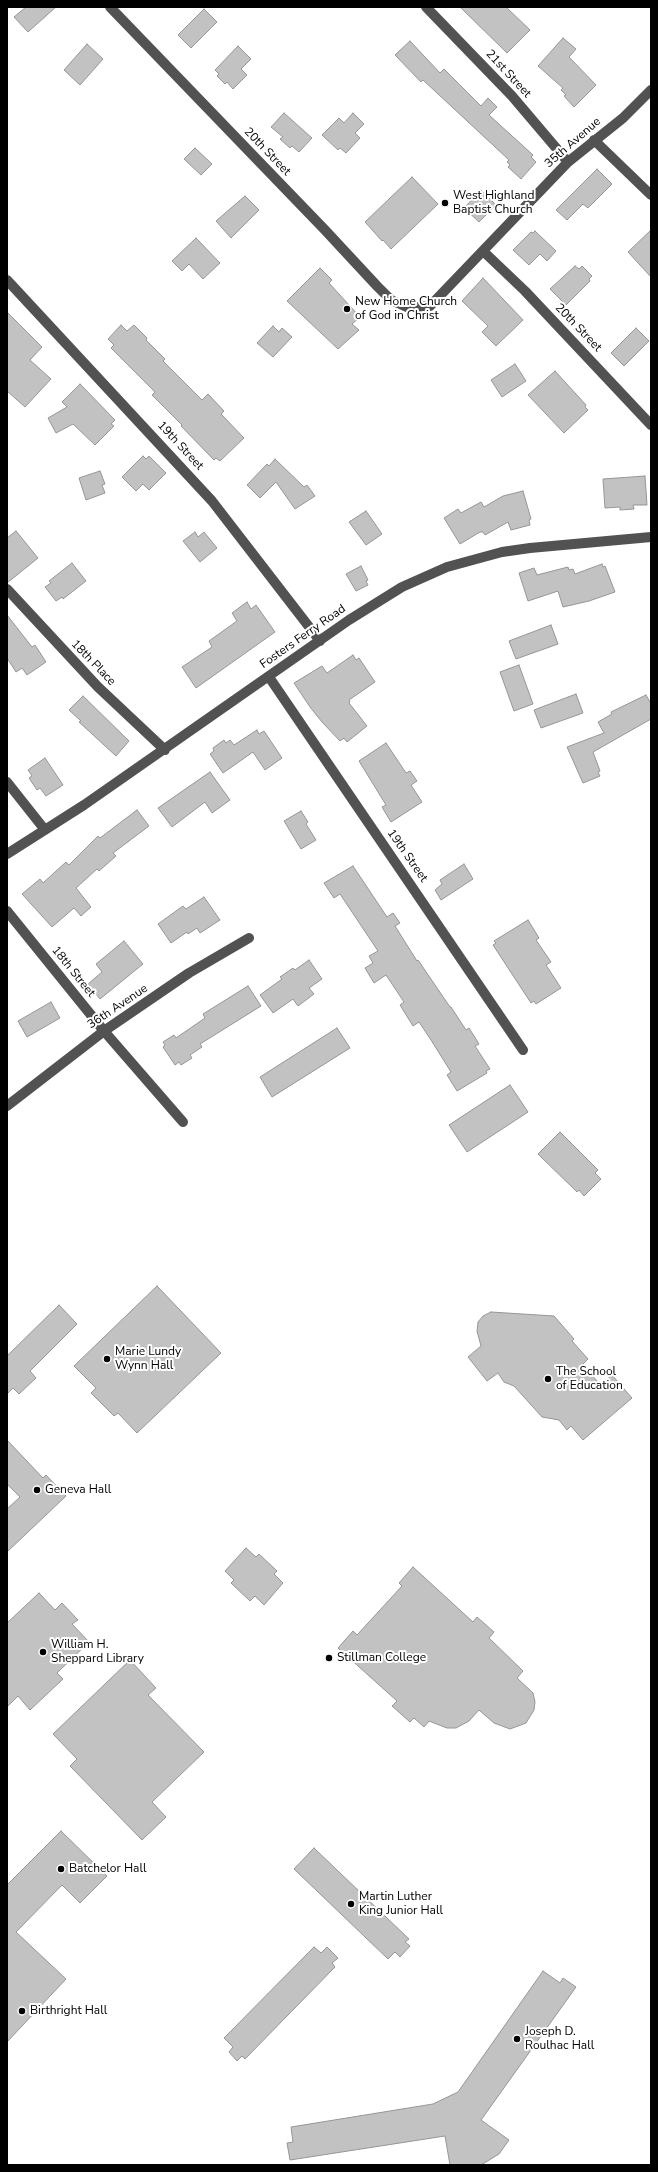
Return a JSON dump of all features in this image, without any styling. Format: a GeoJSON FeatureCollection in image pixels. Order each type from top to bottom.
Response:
{"type":"FeatureCollection","features":[{"type":"Feature","properties":{"kind":"street","name":"20th Street"},"geometry":{"type":"LineString","coordinates":[[110,7],[377,286],[391,300],[409,308]]}},
{"type":"Feature","properties":{"kind":"street","name":"21st Street"},"geometry":{"type":"LineString","coordinates":[[426,7],[512,96],[568,162]]}},
{"type":"Feature","properties":{"kind":"street","name":"35th Avenue"},"geometry":{"type":"LineString","coordinates":[[409,308],[430,306],[568,162],[623,118],[651,90]]}},
{"type":"Feature","properties":{"kind":"street"},"geometry":{"type":"LineString","coordinates":[[594,140],[651,195]]}},
{"type":"Feature","properties":{"kind":"street","name":"20th Street"},"geometry":{"type":"LineString","coordinates":[[484,251],[525,291],[651,426]]}},
{"type":"Feature","properties":{"kind":"street","name":"19th Street"},"geometry":{"type":"LineString","coordinates":[[7,280],[212,501],[320,641]]}},
{"type":"Feature","properties":{"kind":"street","name":"Fosters Ferry Road"},"geometry":{"type":"LineString","coordinates":[[7,854],[165,750],[269,676],[381,599],[402,587],[436,572],[474,558],[530,548],[651,537]]}},
{"type":"Feature","properties":{"kind":"street","name":"18th Place"},"geometry":{"type":"LineString","coordinates":[[7,589],[98,687],[165,750]]}},
{"type":"Feature","properties":{"kind":"street","name":"19th Street"},"geometry":{"type":"LineString","coordinates":[[269,676],[523,1050]]}},
{"type":"Feature","properties":{"kind":"street"},"geometry":{"type":"LineString","coordinates":[[7,782],[45,830]]}},
{"type":"Feature","properties":{"kind":"street","name":"18th Street"},"geometry":{"type":"LineString","coordinates":[[7,911],[104,1031],[183,1122]]}},
{"type":"Feature","properties":{"kind":"street","name":"36th Avenue"},"geometry":{"type":"LineString","coordinates":[[7,1106],[104,1031],[189,973],[249,938]]}},
{"type":"Feature","properties":{"kind":"building"},"geometry":{"type":"Polygon","coordinates":[[[26,7],[56,7],[28,32],[14,17],[26,7]]]}},
{"type":"Feature","properties":{"kind":"building"},"geometry":{"type":"Polygon","coordinates":[[[460,7],[506,7],[530,30],[507,53],[460,7]]]}},
{"type":"Feature","properties":{"kind":"building"},"geometry":{"type":"Polygon","coordinates":[[[204,9],[217,22],[191,48],[178,35],[204,9]]]}},
{"type":"Feature","properties":{"kind":"building"},"geometry":{"type":"Polygon","coordinates":[[[563,38],[576,49],[569,57],[596,85],[574,107],[564,96],[566,95],[561,90],[563,88],[538,66],[563,38]]]}},
{"type":"Feature","properties":{"kind":"building"},"geometry":{"type":"Polygon","coordinates":[[[410,41],[440,73],[444,69],[481,106],[488,98],[497,107],[489,115],[533,155],[531,157],[536,162],[521,179],[508,167],[510,165],[507,162],[509,160],[423,80],[421,82],[395,55],[410,41]]]}},
{"type":"Feature","properties":{"kind":"building"},"geometry":{"type":"Polygon","coordinates":[[[87,44],[103,59],[80,85],[64,70],[87,44]]]}},
{"type":"Feature","properties":{"kind":"building"},"geometry":{"type":"Polygon","coordinates":[[[238,46],[251,59],[241,69],[247,75],[233,89],[227,82],[225,84],[217,76],[219,74],[215,70],[238,46]]]}},
{"type":"Feature","properties":{"kind":"building"},"geometry":{"type":"Polygon","coordinates":[[[284,113],[312,138],[299,152],[292,146],[290,148],[280,139],[283,137],[271,127],[284,113]]]}},
{"type":"Feature","properties":{"kind":"building"},"geometry":{"type":"Polygon","coordinates":[[[353,113],[364,124],[355,133],[360,138],[346,153],[340,148],[338,150],[322,135],[339,118],[344,123],[353,113]]]}},
{"type":"Feature","properties":{"kind":"building"},"geometry":{"type":"Polygon","coordinates":[[[195,148],[212,164],[201,175],[184,159],[195,148]]]}},
{"type":"Feature","properties":{"kind":"building"},"geometry":{"type":"Polygon","coordinates":[[[597,169],[612,184],[588,208],[583,204],[567,220],[556,210],[597,169]]]}},
{"type":"Feature","properties":{"kind":"building"},"geometry":{"type":"Polygon","coordinates":[[[412,177],[438,204],[391,249],[365,222],[412,177]]]}},
{"type":"Feature","properties":{"kind":"building"},"geometry":{"type":"Polygon","coordinates":[[[481,190],[496,205],[479,222],[464,208],[481,190]]]}},
{"type":"Feature","properties":{"kind":"building"},"geometry":{"type":"Polygon","coordinates":[[[245,196],[259,210],[231,238],[216,221],[245,196]]]}},
{"type":"Feature","properties":{"kind":"building"},"geometry":{"type":"Polygon","coordinates":[[[651,230],[651,277],[628,252],[651,230]]]}},
{"type":"Feature","properties":{"kind":"building"},"geometry":{"type":"Polygon","coordinates":[[[535,231],[556,251],[547,261],[540,254],[529,265],[513,250],[531,232],[533,233],[535,231]]]}},
{"type":"Feature","properties":{"kind":"building"},"geometry":{"type":"Polygon","coordinates":[[[196,238],[220,263],[203,279],[189,264],[182,271],[172,261],[196,238]]]}},
{"type":"Feature","properties":{"kind":"building"},"geometry":{"type":"Polygon","coordinates":[[[575,266],[579,269],[582,266],[592,276],[589,279],[590,281],[566,305],[550,289],[575,266]]]}},
{"type":"Feature","properties":{"kind":"building"},"geometry":{"type":"Polygon","coordinates":[[[320,268],[332,280],[329,283],[360,317],[352,324],[359,330],[338,349],[287,301],[320,268]]]}},
{"type":"Feature","properties":{"kind":"building"},"geometry":{"type":"Polygon","coordinates":[[[483,278],[523,320],[496,346],[482,332],[488,326],[462,301],[483,278]]]}},
{"type":"Feature","properties":{"kind":"building"},"geometry":{"type":"Polygon","coordinates":[[[7,312],[42,347],[30,360],[51,379],[25,407],[7,391],[7,312]]]}},
{"type":"Feature","properties":{"kind":"building"},"geometry":{"type":"Polygon","coordinates":[[[121,325],[127,331],[134,325],[147,338],[146,340],[165,359],[163,361],[202,400],[208,394],[224,411],[221,414],[244,438],[220,461],[216,458],[214,460],[181,426],[182,425],[152,395],[155,392],[111,348],[114,345],[108,339],[121,325]]]}},
{"type":"Feature","properties":{"kind":"building"},"geometry":{"type":"Polygon","coordinates":[[[273,326],[279,332],[282,328],[292,337],[273,357],[257,343],[273,326]]]}},
{"type":"Feature","properties":{"kind":"building"},"geometry":{"type":"Polygon","coordinates":[[[636,328],[649,341],[624,366],[611,353],[636,328]]]}},
{"type":"Feature","properties":{"kind":"building"},"geometry":{"type":"Polygon","coordinates":[[[515,364],[526,381],[502,397],[491,380],[515,364]]]}},
{"type":"Feature","properties":{"kind":"building"},"geometry":{"type":"Polygon","coordinates":[[[555,371],[586,405],[585,407],[588,410],[564,433],[528,395],[555,371]]]}},
{"type":"Feature","properties":{"kind":"building"},"geometry":{"type":"Polygon","coordinates":[[[80,384],[115,420],[111,424],[114,426],[95,445],[73,424],[56,433],[48,418],[67,407],[62,402],[80,384]]]}},
{"type":"Feature","properties":{"kind":"building"},"geometry":{"type":"Polygon","coordinates":[[[143,456],[146,459],[149,456],[166,473],[149,490],[143,484],[136,491],[122,477],[143,456]]]}},
{"type":"Feature","properties":{"kind":"building"},"geometry":{"type":"Polygon","coordinates":[[[275,459],[304,487],[307,485],[315,496],[295,509],[276,482],[260,498],[247,485],[267,464],[269,466],[275,459]]]}},
{"type":"Feature","properties":{"kind":"building"},"geometry":{"type":"Polygon","coordinates":[[[100,471],[105,484],[102,485],[105,493],[86,500],[79,478],[100,471]]]}},
{"type":"Feature","properties":{"kind":"building"},"geometry":{"type":"Polygon","coordinates":[[[645,476],[647,505],[633,505],[634,509],[620,510],[620,507],[605,508],[603,479],[645,476]]]}},
{"type":"Feature","properties":{"kind":"building"},"geometry":{"type":"Polygon","coordinates":[[[523,491],[531,519],[529,520],[530,525],[511,530],[508,522],[485,535],[483,532],[480,532],[460,544],[444,518],[458,509],[461,513],[481,502],[484,507],[503,496],[523,491]]]}},
{"type":"Feature","properties":{"kind":"building"},"geometry":{"type":"Polygon","coordinates":[[[366,511],[382,534],[366,545],[349,522],[366,511]]]}},
{"type":"Feature","properties":{"kind":"building"},"geometry":{"type":"Polygon","coordinates":[[[16,531],[38,558],[7,583],[7,538],[16,531]]]}},
{"type":"Feature","properties":{"kind":"building"},"geometry":{"type":"Polygon","coordinates":[[[195,532],[198,537],[204,532],[217,548],[200,562],[183,541],[195,532]]]}},
{"type":"Feature","properties":{"kind":"building"},"geometry":{"type":"Polygon","coordinates":[[[72,563],[86,581],[63,599],[62,597],[56,601],[45,587],[51,583],[49,581],[72,563]]]}},
{"type":"Feature","properties":{"kind":"building"},"geometry":{"type":"Polygon","coordinates":[[[602,564],[603,567],[605,566],[615,592],[589,601],[563,607],[558,591],[528,601],[519,573],[534,568],[537,575],[568,567],[569,570],[573,569],[575,574],[602,564]]]}},
{"type":"Feature","properties":{"kind":"building"},"geometry":{"type":"Polygon","coordinates":[[[361,566],[368,580],[366,581],[368,585],[356,591],[346,574],[361,566]]]}},
{"type":"Feature","properties":{"kind":"building"},"geometry":{"type":"Polygon","coordinates":[[[247,602],[251,609],[256,605],[275,632],[196,688],[182,667],[212,647],[209,641],[237,621],[232,613],[247,602]]]}},
{"type":"Feature","properties":{"kind":"building"},"geometry":{"type":"Polygon","coordinates":[[[7,615],[32,647],[35,645],[46,662],[27,675],[22,668],[16,672],[7,658],[7,615]]]}},
{"type":"Feature","properties":{"kind":"building"},"geometry":{"type":"Polygon","coordinates":[[[551,625],[558,644],[516,659],[509,641],[551,625]]]}},
{"type":"Feature","properties":{"kind":"building"},"geometry":{"type":"Polygon","coordinates":[[[353,655],[356,660],[359,658],[375,682],[349,700],[349,703],[367,726],[347,742],[344,738],[340,741],[322,722],[294,683],[322,666],[327,673],[353,655]]]}},
{"type":"Feature","properties":{"kind":"building"},"geometry":{"type":"Polygon","coordinates":[[[519,665],[533,704],[514,711],[500,672],[519,665]]]}},
{"type":"Feature","properties":{"kind":"building"},"geometry":{"type":"Polygon","coordinates":[[[576,694],[583,713],[541,728],[534,710],[576,694]]]}},
{"type":"Feature","properties":{"kind":"building"},"geometry":{"type":"Polygon","coordinates":[[[646,695],[651,704],[651,719],[593,752],[600,771],[598,772],[600,776],[583,783],[567,747],[604,733],[598,722],[612,714],[611,712],[646,695]]]}},
{"type":"Feature","properties":{"kind":"building"},"geometry":{"type":"Polygon","coordinates":[[[83,696],[129,741],[116,756],[79,722],[81,721],[69,710],[83,696]]]}},
{"type":"Feature","properties":{"kind":"building"},"geometry":{"type":"Polygon","coordinates":[[[257,730],[259,734],[264,731],[282,758],[265,770],[253,752],[223,773],[210,754],[214,751],[213,748],[224,740],[226,743],[230,740],[234,745],[257,730]]]}},
{"type":"Feature","properties":{"kind":"building"},"geometry":{"type":"Polygon","coordinates":[[[386,743],[406,773],[410,771],[417,781],[411,785],[422,802],[391,822],[382,807],[386,805],[359,761],[386,743]]]}},
{"type":"Feature","properties":{"kind":"building"},"geometry":{"type":"Polygon","coordinates":[[[45,758],[63,785],[46,796],[40,788],[37,790],[29,778],[32,776],[28,770],[45,758]]]}},
{"type":"Feature","properties":{"kind":"building"},"geometry":{"type":"Polygon","coordinates":[[[210,772],[230,800],[212,813],[205,802],[172,827],[158,808],[210,772]]]}},
{"type":"Feature","properties":{"kind":"building"},"geometry":{"type":"Polygon","coordinates":[[[137,810],[149,826],[113,853],[116,856],[99,871],[97,869],[76,888],[91,907],[81,916],[74,908],[52,927],[22,894],[40,879],[43,883],[66,862],[69,865],[98,836],[100,838],[137,810]]]}},
{"type":"Feature","properties":{"kind":"building"},"geometry":{"type":"Polygon","coordinates":[[[301,811],[308,822],[306,824],[316,840],[301,849],[284,821],[301,811]]]}},
{"type":"Feature","properties":{"kind":"building"},"geometry":{"type":"Polygon","coordinates":[[[464,864],[473,879],[441,900],[435,890],[442,884],[440,880],[464,864]]]}},
{"type":"Feature","properties":{"kind":"building"},"geometry":{"type":"Polygon","coordinates":[[[353,866],[387,917],[393,913],[400,923],[395,926],[417,961],[418,960],[466,1030],[469,1028],[479,1044],[475,1046],[490,1069],[486,1071],[487,1073],[457,1091],[447,1075],[451,1072],[419,1022],[413,1026],[400,1005],[404,1002],[386,975],[374,983],[365,968],[373,963],[369,956],[378,951],[340,894],[334,898],[324,883],[353,866]]]}},
{"type":"Feature","properties":{"kind":"building"},"geometry":{"type":"Polygon","coordinates":[[[204,897],[220,920],[200,933],[197,928],[188,934],[187,932],[171,943],[158,924],[183,906],[186,909],[204,897]]]}},
{"type":"Feature","properties":{"kind":"building"},"geometry":{"type":"Polygon","coordinates":[[[528,920],[539,938],[536,940],[551,962],[546,965],[561,988],[536,1004],[534,1001],[531,1003],[493,945],[496,943],[494,941],[528,920]]]}},
{"type":"Feature","properties":{"kind":"building"},"geometry":{"type":"Polygon","coordinates":[[[124,941],[143,964],[100,999],[88,984],[102,972],[96,964],[124,941]]]}},
{"type":"Feature","properties":{"kind":"building"},"geometry":{"type":"Polygon","coordinates":[[[309,960],[322,979],[309,988],[314,994],[298,1006],[293,999],[273,1013],[260,995],[282,979],[280,977],[293,968],[295,970],[309,960]]]}},
{"type":"Feature","properties":{"kind":"building"},"geometry":{"type":"Polygon","coordinates":[[[248,986],[261,1006],[200,1044],[202,1047],[190,1055],[192,1058],[181,1065],[179,1062],[175,1065],[163,1047],[165,1045],[163,1042],[174,1035],[176,1038],[205,1018],[203,1014],[248,986]]]}},
{"type":"Feature","properties":{"kind":"building"},"geometry":{"type":"Polygon","coordinates":[[[51,1002],[60,1018],[27,1037],[18,1021],[51,1002]]]}},
{"type":"Feature","properties":{"kind":"building"},"geometry":{"type":"Polygon","coordinates":[[[337,1028],[350,1048],[272,1097],[260,1077],[337,1028]]]}},
{"type":"Feature","properties":{"kind":"building"},"geometry":{"type":"Polygon","coordinates":[[[510,1085],[528,1112],[467,1152],[449,1125],[510,1085]]]}},
{"type":"Feature","properties":{"kind":"building"},"geometry":{"type":"Polygon","coordinates":[[[560,1132],[598,1170],[595,1173],[601,1179],[584,1196],[579,1190],[577,1192],[538,1154],[560,1132]]]}},
{"type":"Feature","properties":{"kind":"building","name":"Marie Lundy Wynn Hall"},"geometry":{"type":"Polygon","coordinates":[[[157,1286],[221,1353],[137,1433],[118,1413],[114,1416],[91,1393],[96,1388],[74,1366],[157,1286]]]}},
{"type":"Feature","properties":{"kind":"building"},"geometry":{"type":"Polygon","coordinates":[[[59,1305],[77,1324],[30,1371],[36,1378],[19,1394],[13,1388],[7,1394],[7,1356],[59,1305]]]}},
{"type":"Feature","properties":{"kind":"building","name":"The School of Education"},"geometry":{"type":"Polygon","coordinates":[[[491,1312],[554,1316],[574,1339],[572,1341],[588,1359],[582,1365],[601,1385],[612,1375],[632,1398],[583,1440],[571,1426],[567,1430],[559,1420],[542,1417],[514,1386],[504,1382],[498,1373],[487,1381],[468,1357],[481,1346],[477,1331],[478,1322],[483,1316],[491,1312]]]}},
{"type":"Feature","properties":{"kind":"building","name":"Geneva Hall"},"geometry":{"type":"Polygon","coordinates":[[[7,1440],[43,1478],[46,1475],[66,1496],[7,1552],[7,1509],[20,1497],[7,1484],[7,1440]]]}},
{"type":"Feature","properties":{"kind":"building"},"geometry":{"type":"Polygon","coordinates":[[[246,1548],[256,1557],[259,1554],[277,1571],[274,1574],[283,1583],[264,1605],[255,1596],[250,1601],[231,1583],[234,1580],[225,1571],[246,1548]]]}},
{"type":"Feature","properties":{"kind":"building"},"geometry":{"type":"Polygon","coordinates":[[[413,1567],[473,1622],[477,1617],[494,1632],[489,1638],[523,1671],[517,1678],[533,1693],[535,1702],[534,1710],[526,1723],[510,1729],[494,1723],[479,1710],[469,1721],[456,1728],[447,1728],[429,1721],[424,1727],[414,1718],[410,1722],[392,1706],[397,1701],[338,1648],[353,1631],[357,1635],[402,1586],[399,1583],[413,1567]]]}},
{"type":"Feature","properties":{"kind":"building","name":"William H. Sheppard Library"},"geometry":{"type":"Polygon","coordinates":[[[39,1593],[55,1610],[62,1603],[78,1620],[72,1624],[89,1642],[57,1673],[63,1679],[30,1710],[18,1696],[7,1707],[7,1623],[39,1593]]]}},
{"type":"Feature","properties":{"kind":"building"},"geometry":{"type":"Polygon","coordinates":[[[130,1660],[156,1688],[148,1695],[204,1752],[152,1802],[166,1817],[142,1840],[70,1766],[77,1759],[53,1734],[130,1660]]]}},
{"type":"Feature","properties":{"kind":"building"},"geometry":{"type":"Polygon","coordinates":[[[61,1831],[107,1876],[80,1903],[62,1885],[16,1932],[66,1979],[7,2042],[7,1885],[61,1831]]]}},
{"type":"Feature","properties":{"kind":"building","name":"Martin Luther King Junior Hall"},"geometry":{"type":"Polygon","coordinates":[[[314,1848],[409,1939],[405,1942],[410,1946],[400,1957],[395,1952],[388,1959],[294,1869],[314,1848]]]}},
{"type":"Feature","properties":{"kind":"building"},"geometry":{"type":"Polygon","coordinates":[[[314,1947],[321,1953],[327,1947],[338,1958],[332,1963],[335,1967],[245,2059],[242,2056],[237,2061],[229,2052],[233,2047],[224,2038],[314,1947]]]}},
{"type":"Feature","properties":{"kind":"building","name":"Joseph D. Roulhac Hall"},"geometry":{"type":"Polygon","coordinates":[[[543,1971],[560,1983],[563,1978],[576,1987],[481,2120],[509,2140],[499,2154],[481,2165],[450,2165],[445,2136],[290,2160],[287,2143],[293,2142],[291,2127],[433,2104],[458,2092],[543,1971]]]}},
{"type":"Feature","properties":{"kind":"place","name":"West Highland Baptist Church"},"geometry":{"type":"Point","coordinates":[445,203]}},
{"type":"Feature","properties":{"kind":"place","name":"New Home Church of God in Christ"},"geometry":{"type":"Point","coordinates":[347,309]}},
{"type":"Feature","properties":{"kind":"place","name":"Marie Lundy Wynn Hall"},"geometry":{"type":"Point","coordinates":[107,1359]}},
{"type":"Feature","properties":{"kind":"place","name":"The School of Education"},"geometry":{"type":"Point","coordinates":[548,1379]}},
{"type":"Feature","properties":{"kind":"place","name":"Geneva Hall"},"geometry":{"type":"Point","coordinates":[37,1490]}},
{"type":"Feature","properties":{"kind":"place","name":"William H. Sheppard Library"},"geometry":{"type":"Point","coordinates":[43,1652]}},
{"type":"Feature","properties":{"kind":"place","name":"Stillman College"},"geometry":{"type":"Point","coordinates":[329,1658]}},
{"type":"Feature","properties":{"kind":"place","name":"Batchelor Hall"},"geometry":{"type":"Point","coordinates":[61,1869]}},
{"type":"Feature","properties":{"kind":"place","name":"Martin Luther King Junior Hall"},"geometry":{"type":"Point","coordinates":[351,1904]}},
{"type":"Feature","properties":{"kind":"place","name":"Birthright Hall"},"geometry":{"type":"Point","coordinates":[22,2011]}},
{"type":"Feature","properties":{"kind":"place","name":"Joseph D. Roulhac Hall"},"geometry":{"type":"Point","coordinates":[517,2039]}}]}
